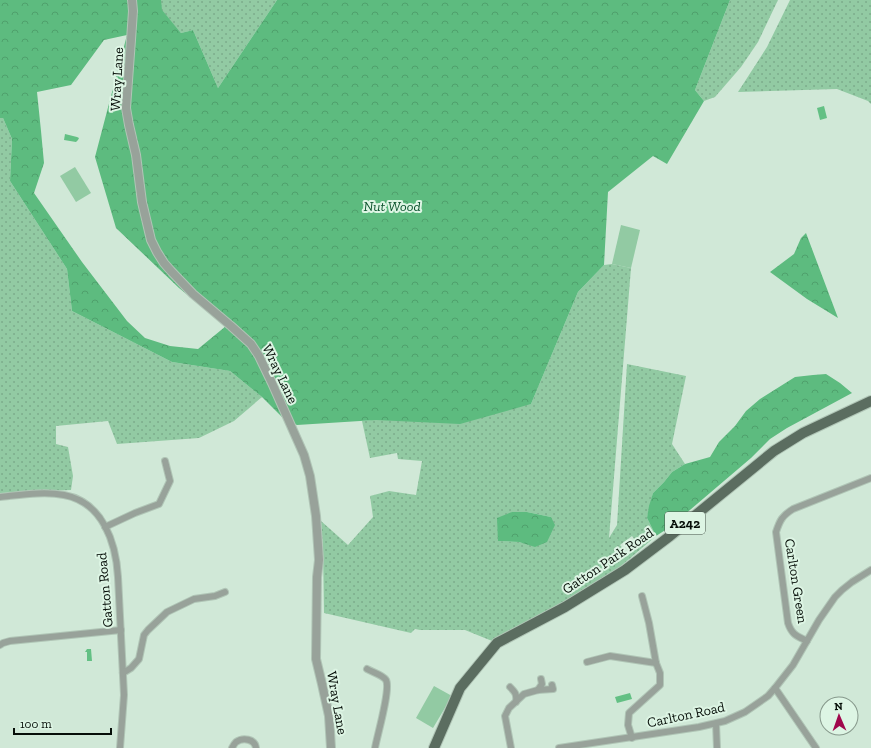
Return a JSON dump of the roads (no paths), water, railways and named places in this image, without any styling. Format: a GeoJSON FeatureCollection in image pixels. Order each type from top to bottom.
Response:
{"type":"FeatureCollection","features":[{"type":"Feature","properties":{"kind":"main road","name":"Gatton Park Road"},"geometry":{"type":"LineString","coordinates":[[434,748],[460,688],[497,643],[565,607],[624,570],[670,536],[774,451],[803,432],[871,401]]}},
{"type":"Feature","properties":{"kind":"street","name":"Wray Lane"},"geometry":{"type":"LineString","coordinates":[[132,0],[133,11],[126,108],[136,155],[142,202],[151,240],[157,252],[171,272],[193,294],[251,344],[259,356],[304,455],[310,476],[316,516],[319,560],[317,577],[316,659],[329,716],[331,748]]}},
{"type":"Feature","properties":{"kind":"street"},"geometry":{"type":"LineString","coordinates":[[105,527],[159,504],[170,481],[165,461]]}},
{"type":"Feature","properties":{"kind":"street","name":"Carlton Green"},"geometry":{"type":"LineString","coordinates":[[807,641],[796,636],[791,631],[788,623],[776,532],[780,521],[786,513],[793,509],[871,478]]}},
{"type":"Feature","properties":{"kind":"street","name":"Gatton Road"},"geometry":{"type":"LineString","coordinates":[[0,497],[38,494],[65,495],[80,500],[91,506],[98,514],[105,527],[114,548],[117,561],[124,695],[120,748]]}},
{"type":"Feature","properties":{"kind":"street","name":"Carlton Road"},"geometry":{"type":"LineString","coordinates":[[559,748],[699,728],[725,721],[745,712],[768,696],[776,688],[793,665],[819,620],[835,597],[852,582],[871,570]]}},
{"type":"Feature","properties":{"kind":"street"},"geometry":{"type":"LineString","coordinates":[[123,673],[131,668],[139,659],[144,635],[167,612],[194,599],[215,596],[225,592]]}},
{"type":"Feature","properties":{"kind":"street"},"geometry":{"type":"LineString","coordinates":[[632,738],[628,725],[629,713],[660,685],[660,673],[656,663],[649,623],[642,596]]}},
{"type":"Feature","properties":{"kind":"street"},"geometry":{"type":"LineString","coordinates":[[0,645],[10,642],[121,630]]}},
{"type":"Feature","properties":{"kind":"street"},"geometry":{"type":"LineString","coordinates":[[587,662],[610,656],[656,663]]}},
{"type":"Feature","properties":{"kind":"street"},"geometry":{"type":"LineString","coordinates":[[367,670],[383,677],[387,684],[383,713],[375,748]]}},
{"type":"Feature","properties":{"kind":"street"},"geometry":{"type":"LineString","coordinates":[[538,690],[542,684],[541,680]]}},
{"type":"Feature","properties":{"kind":"street"},"geometry":{"type":"LineString","coordinates":[[511,748],[506,716],[509,708],[524,694],[538,690],[553,689],[552,685]]}},
{"type":"Feature","properties":{"kind":"street"},"geometry":{"type":"LineString","coordinates":[[510,687],[516,693],[516,702]]}},
{"type":"Feature","properties":{"kind":"street"},"geometry":{"type":"LineString","coordinates":[[776,688],[816,748]]}},
{"type":"Feature","properties":{"kind":"street"},"geometry":{"type":"LineString","coordinates":[[716,724],[717,748]]}},
{"type":"Feature","properties":{"kind":"street"},"geometry":{"type":"LineString","coordinates":[[232,748],[236,742],[244,739],[254,742],[256,748]]}},
{"type":"Feature","properties":{"kind":"park label","name":"Nut Wood"},"geometry":{"type":"Point","coordinates":[392,206]}}]}
